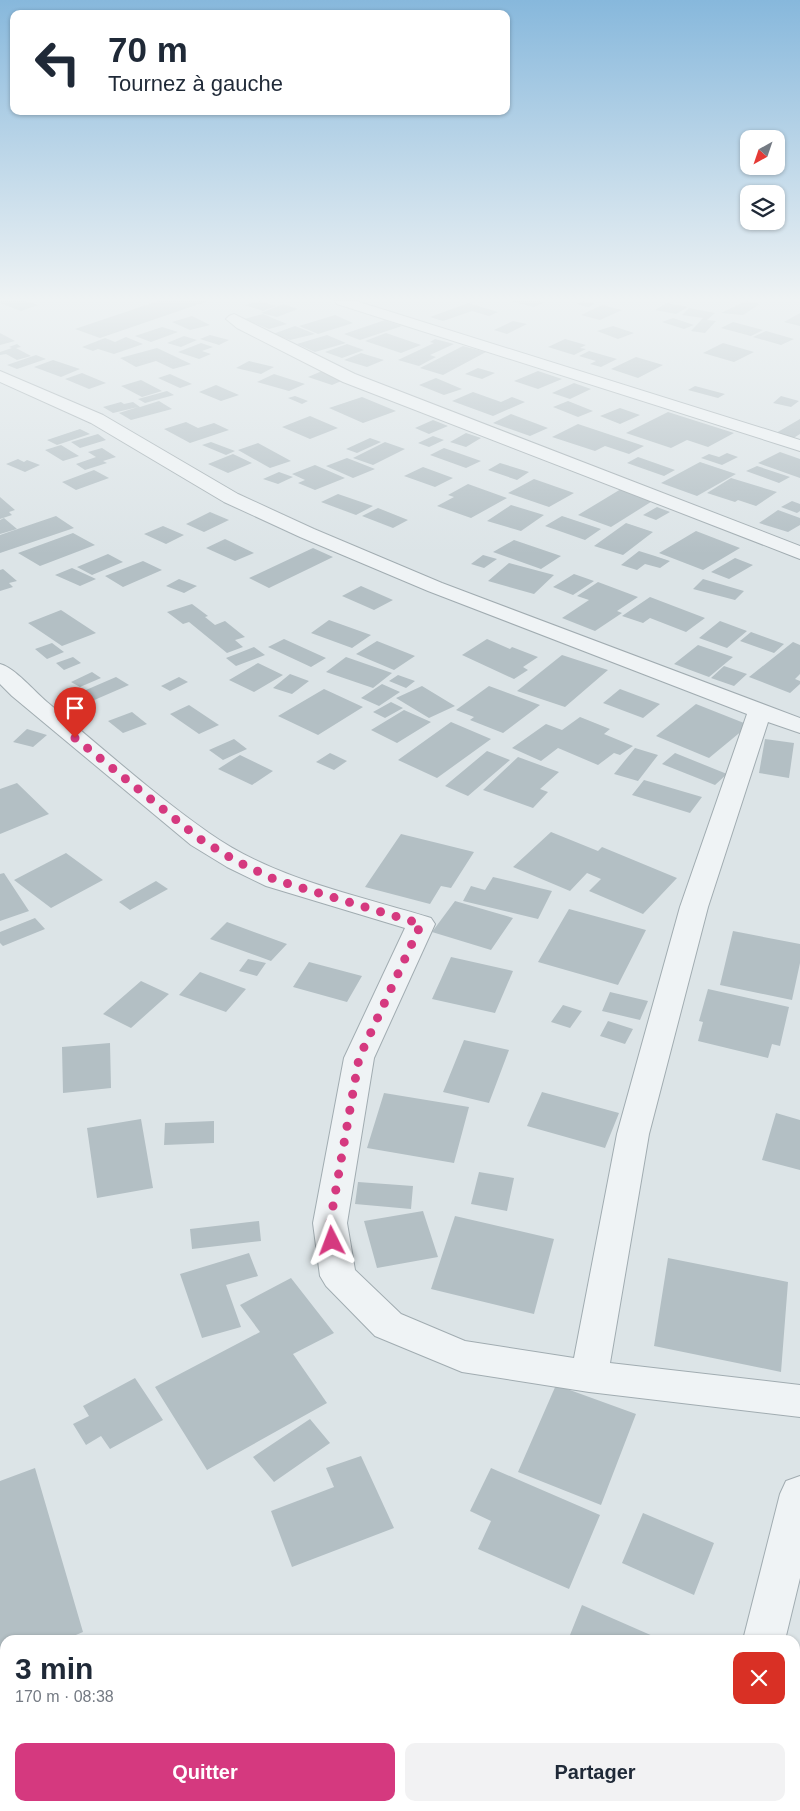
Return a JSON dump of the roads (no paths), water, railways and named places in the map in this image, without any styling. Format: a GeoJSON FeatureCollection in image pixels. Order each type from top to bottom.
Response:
{"type":"FeatureCollection","features":[{"type":"Feature","properties":{"kind":"street"},"geometry":{"type":"LineString","coordinates":[[21,386],[97,419],[231,498],[307,533],[435,587],[759,712],[800,726]]}},
{"type":"Feature","properties":{"kind":"street"},"geometry":{"type":"LineString","coordinates":[[368,386],[800,553]]}},
{"type":"Feature","properties":{"kind":"street"},"geometry":{"type":"LineString","coordinates":[[611,386],[800,446]]}},
{"type":"Feature","properties":{"kind":"street"},"geometry":{"type":"LineString","coordinates":[[0,671],[20,691],[103,762],[200,839],[236,861],[276,880],[421,924],[359,1058],[330,1223],[338,1276],[388,1325],[462,1356],[589,1376],[800,1401]]}},
{"type":"Feature","properties":{"kind":"street"},"geometry":{"type":"LineString","coordinates":[[589,1376],[633,1134],[694,907],[759,712]]}},
{"type":"Feature","properties":{"kind":"street"},"geometry":{"type":"LineString","coordinates":[[765,1635],[800,1494]]}}]}
